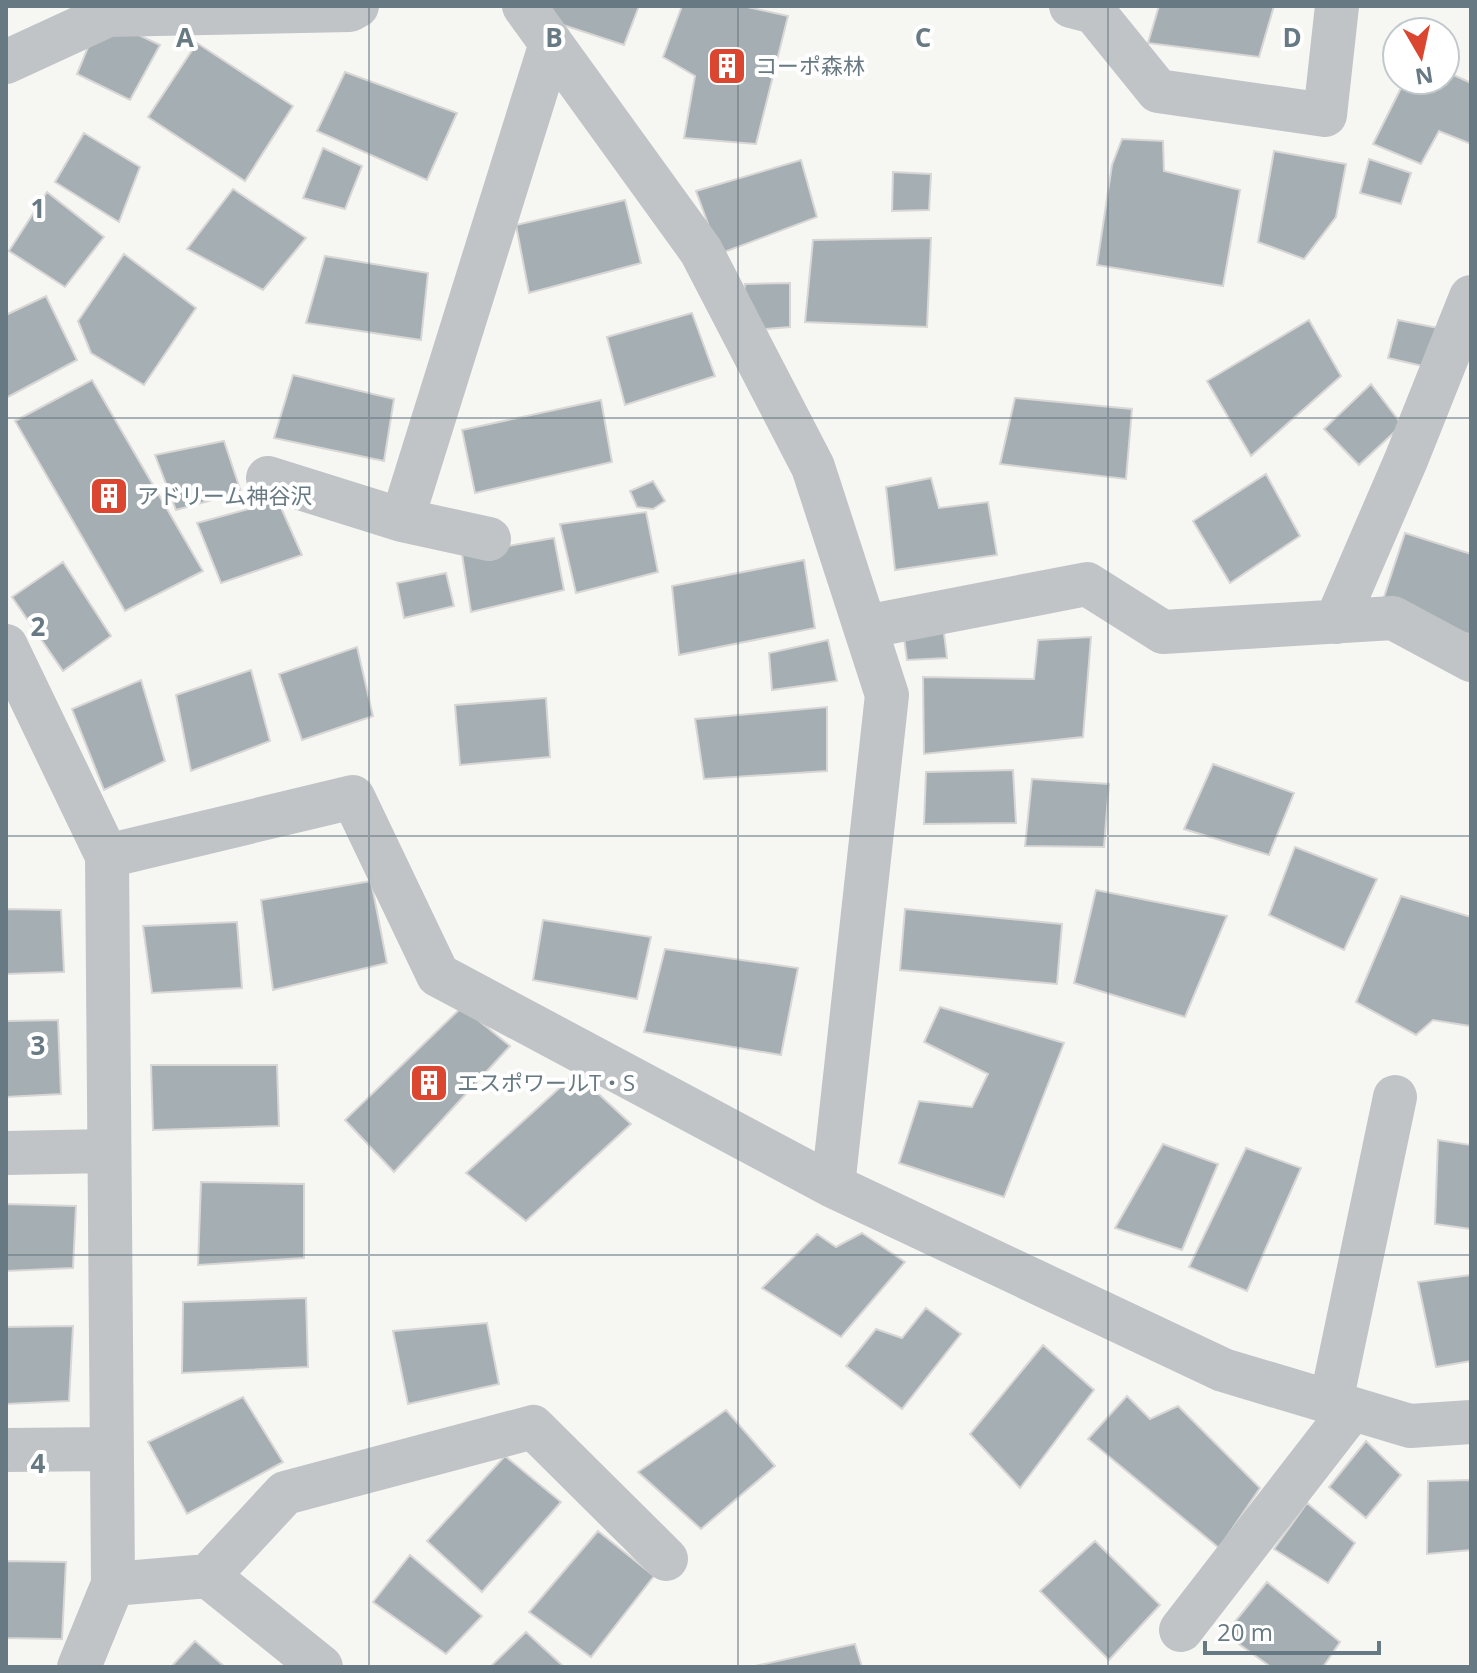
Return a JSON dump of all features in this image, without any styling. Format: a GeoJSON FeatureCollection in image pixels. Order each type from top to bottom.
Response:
{"type":"FeatureCollection","features":[{"type":"Feature","properties":{"kind":"street"},"geometry":{"type":"LineString","coordinates":[[6,62],[108,15],[350,10],[357,6]]}},
{"type":"Feature","properties":{"kind":"street"},"geometry":{"type":"LineString","coordinates":[[524,6],[701,251],[813,467],[887,695],[833,1186]]}},
{"type":"Feature","properties":{"kind":"street"},"geometry":{"type":"LineString","coordinates":[[1071,6],[1094,12],[1158,91],[1325,115],[1337,6]]}},
{"type":"Feature","properties":{"kind":"street"},"geometry":{"type":"LineString","coordinates":[[402,520],[551,43]]}},
{"type":"Feature","properties":{"kind":"street"},"geometry":{"type":"LineString","coordinates":[[1336,622],[1406,460],[1471,297]]}},
{"type":"Feature","properties":{"kind":"street"},"geometry":{"type":"LineString","coordinates":[[268,478],[402,520],[489,539]]}},
{"type":"Feature","properties":{"kind":"street"},"geometry":{"type":"LineString","coordinates":[[865,627],[1087,584],[1163,632],[1393,618],[1471,660]]}},
{"type":"Feature","properties":{"kind":"street"},"geometry":{"type":"LineString","coordinates":[[6,646],[107,856],[113,1584],[79,1667]]}},
{"type":"Feature","properties":{"kind":"street"},"geometry":{"type":"LineString","coordinates":[[107,856],[353,797],[438,975],[833,1186],[1223,1370],[1410,1426],[1471,1422]]}},
{"type":"Feature","properties":{"kind":"street"},"geometry":{"type":"LineString","coordinates":[[1181,1630],[1342,1405],[1395,1097]]}},
{"type":"Feature","properties":{"kind":"street"},"geometry":{"type":"LineString","coordinates":[[6,1153],[109,1151]]}},
{"type":"Feature","properties":{"kind":"street"},"geometry":{"type":"LineString","coordinates":[[113,1584],[208,1576],[285,1493],[533,1427],[666,1559]]}},
{"type":"Feature","properties":{"kind":"street"},"geometry":{"type":"LineString","coordinates":[[6,1450],[112,1449]]}},
{"type":"Feature","properties":{"kind":"street"},"geometry":{"type":"LineString","coordinates":[[208,1576],[321,1667]]}},
{"type":"Feature","properties":{"kind":"building"},"geometry":{"type":"Polygon","coordinates":[[[546,6],[639,6],[624,45],[551,21],[546,6]]]}},
{"type":"Feature","properties":{"kind":"building","name":"コーポ森林"},"geometry":{"type":"Polygon","coordinates":[[[682,6],[743,6],[788,16],[756,144],[684,138],[695,76],[663,57],[682,6]]]}},
{"type":"Feature","properties":{"kind":"building"},"geometry":{"type":"Polygon","coordinates":[[[1159,6],[1274,6],[1259,57],[1148,43],[1159,6]]]}},
{"type":"Feature","properties":{"kind":"building"},"geometry":{"type":"Polygon","coordinates":[[[122,27],[160,45],[130,100],[77,74],[95,30],[122,27]]]}},
{"type":"Feature","properties":{"kind":"building"},"geometry":{"type":"Polygon","coordinates":[[[197,43],[293,106],[245,181],[148,117],[197,43]]]}},
{"type":"Feature","properties":{"kind":"building"},"geometry":{"type":"Polygon","coordinates":[[[345,72],[457,113],[427,180],[317,131],[345,72]]]}},
{"type":"Feature","properties":{"kind":"building"},"geometry":{"type":"Polygon","coordinates":[[[1461,78],[1471,83],[1471,144],[1439,131],[1421,164],[1373,144],[1397,96],[1461,96],[1461,78]]]}},
{"type":"Feature","properties":{"kind":"building"},"geometry":{"type":"Polygon","coordinates":[[[84,133],[140,167],[119,222],[55,182],[84,133]]]}},
{"type":"Feature","properties":{"kind":"building"},"geometry":{"type":"Polygon","coordinates":[[[1122,139],[1163,141],[1164,171],[1240,190],[1223,286],[1097,265],[1112,165],[1122,139]]]}},
{"type":"Feature","properties":{"kind":"building"},"geometry":{"type":"Polygon","coordinates":[[[323,148],[362,166],[345,209],[303,198],[323,148]]]}},
{"type":"Feature","properties":{"kind":"building"},"geometry":{"type":"Polygon","coordinates":[[[1274,151],[1346,164],[1336,217],[1304,259],[1258,242],[1274,151]]]}},
{"type":"Feature","properties":{"kind":"building"},"geometry":{"type":"Polygon","coordinates":[[[1369,159],[1411,173],[1401,204],[1360,193],[1369,159]]]}},
{"type":"Feature","properties":{"kind":"building"},"geometry":{"type":"Polygon","coordinates":[[[801,160],[817,217],[719,254],[696,191],[801,160]]]}},
{"type":"Feature","properties":{"kind":"building"},"geometry":{"type":"Polygon","coordinates":[[[893,172],[931,174],[929,210],[892,211],[893,172]]]}},
{"type":"Feature","properties":{"kind":"building"},"geometry":{"type":"Polygon","coordinates":[[[233,189],[306,238],[263,290],[187,249],[233,189]]]}},
{"type":"Feature","properties":{"kind":"building"},"geometry":{"type":"Polygon","coordinates":[[[47,192],[104,237],[65,287],[9,251],[47,192]]]}},
{"type":"Feature","properties":{"kind":"building"},"geometry":{"type":"Polygon","coordinates":[[[625,200],[641,263],[529,293],[516,225],[625,200]]]}},
{"type":"Feature","properties":{"kind":"building"},"geometry":{"type":"Polygon","coordinates":[[[931,238],[927,327],[805,322],[813,240],[931,238]]]}},
{"type":"Feature","properties":{"kind":"building"},"geometry":{"type":"Polygon","coordinates":[[[124,254],[196,308],[144,385],[91,353],[78,321],[124,254]]]}},
{"type":"Feature","properties":{"kind":"building"},"geometry":{"type":"Polygon","coordinates":[[[325,256],[428,273],[421,340],[306,323],[325,256]]]}},
{"type":"Feature","properties":{"kind":"building"},"geometry":{"type":"Polygon","coordinates":[[[790,283],[790,327],[753,330],[742,308],[745,284],[790,283]]]}},
{"type":"Feature","properties":{"kind":"building"},"geometry":{"type":"Polygon","coordinates":[[[46,296],[77,360],[6,398],[6,315],[46,296]]]}},
{"type":"Feature","properties":{"kind":"building"},"geometry":{"type":"Polygon","coordinates":[[[692,313],[715,376],[625,405],[607,337],[692,313]]]}},
{"type":"Feature","properties":{"kind":"building"},"geometry":{"type":"Polygon","coordinates":[[[1309,320],[1341,376],[1251,456],[1207,381],[1309,320]]]}},
{"type":"Feature","properties":{"kind":"building"},"geometry":{"type":"Polygon","coordinates":[[[1398,320],[1448,330],[1431,368],[1388,358],[1398,320]]]}},
{"type":"Feature","properties":{"kind":"building"},"geometry":{"type":"Polygon","coordinates":[[[293,375],[394,399],[384,461],[274,438],[293,375]]]}},
{"type":"Feature","properties":{"kind":"building","name":"アドリーム神谷沢"},"geometry":{"type":"Polygon","coordinates":[[[92,380],[203,571],[125,611],[15,421],[92,380]]]}},
{"type":"Feature","properties":{"kind":"building"},"geometry":{"type":"Polygon","coordinates":[[[1371,384],[1402,425],[1359,465],[1324,429],[1371,384]]]}},
{"type":"Feature","properties":{"kind":"building"},"geometry":{"type":"Polygon","coordinates":[[[1015,398],[1132,409],[1126,479],[1000,464],[1015,398]]]}},
{"type":"Feature","properties":{"kind":"building"},"geometry":{"type":"Polygon","coordinates":[[[601,400],[612,462],[475,493],[462,430],[601,400]]]}},
{"type":"Feature","properties":{"kind":"building"},"geometry":{"type":"Polygon","coordinates":[[[224,441],[241,492],[176,510],[155,455],[224,441]]]}},
{"type":"Feature","properties":{"kind":"building"},"geometry":{"type":"Polygon","coordinates":[[[1266,474],[1300,536],[1230,583],[1193,521],[1266,474]]]}},
{"type":"Feature","properties":{"kind":"building"},"geometry":{"type":"Polygon","coordinates":[[[931,478],[939,508],[988,502],[997,555],[895,570],[886,487],[931,478]]]}},
{"type":"Feature","properties":{"kind":"building"},"geometry":{"type":"Polygon","coordinates":[[[653,481],[665,501],[653,509],[637,507],[630,491],[653,481]]]}},
{"type":"Feature","properties":{"kind":"building"},"geometry":{"type":"Polygon","coordinates":[[[278,501],[302,555],[221,583],[197,523],[278,501]]]}},
{"type":"Feature","properties":{"kind":"building"},"geometry":{"type":"Polygon","coordinates":[[[646,512],[658,572],[576,593],[560,524],[646,512]]]}},
{"type":"Feature","properties":{"kind":"building"},"geometry":{"type":"Polygon","coordinates":[[[1405,533],[1471,554],[1471,635],[1381,606],[1405,533]]]}},
{"type":"Feature","properties":{"kind":"building"},"geometry":{"type":"Polygon","coordinates":[[[554,538],[564,590],[471,612],[462,554],[554,538]]]}},
{"type":"Feature","properties":{"kind":"building"},"geometry":{"type":"Polygon","coordinates":[[[804,560],[815,628],[679,655],[672,586],[804,560]]]}},
{"type":"Feature","properties":{"kind":"building"},"geometry":{"type":"Polygon","coordinates":[[[63,562],[111,636],[63,671],[12,597],[63,562]]]}},
{"type":"Feature","properties":{"kind":"building"},"geometry":{"type":"Polygon","coordinates":[[[446,573],[454,606],[404,618],[397,583],[446,573]]]}},
{"type":"Feature","properties":{"kind":"building"},"geometry":{"type":"Polygon","coordinates":[[[943,625],[947,658],[907,660],[903,631],[943,625]]]}},
{"type":"Feature","properties":{"kind":"building"},"geometry":{"type":"Polygon","coordinates":[[[1091,637],[1083,737],[924,754],[923,677],[1034,679],[1038,640],[1091,637]]]}},
{"type":"Feature","properties":{"kind":"building"},"geometry":{"type":"Polygon","coordinates":[[[828,640],[837,681],[772,690],[769,653],[828,640]]]}},
{"type":"Feature","properties":{"kind":"building"},"geometry":{"type":"Polygon","coordinates":[[[357,647],[373,716],[302,740],[279,674],[357,647]]]}},
{"type":"Feature","properties":{"kind":"building"},"geometry":{"type":"Polygon","coordinates":[[[251,670],[270,741],[191,771],[176,695],[251,670]]]}},
{"type":"Feature","properties":{"kind":"building"},"geometry":{"type":"Polygon","coordinates":[[[141,680],[165,761],[104,790],[72,709],[141,680]]]}},
{"type":"Feature","properties":{"kind":"building"},"geometry":{"type":"Polygon","coordinates":[[[546,698],[550,757],[460,765],[455,705],[546,698]]]}},
{"type":"Feature","properties":{"kind":"building"},"geometry":{"type":"Polygon","coordinates":[[[827,707],[827,771],[704,779],[695,719],[827,707]]]}},
{"type":"Feature","properties":{"kind":"building"},"geometry":{"type":"Polygon","coordinates":[[[1213,764],[1294,793],[1269,855],[1184,829],[1213,764]]]}},
{"type":"Feature","properties":{"kind":"building"},"geometry":{"type":"Polygon","coordinates":[[[1013,770],[1016,823],[924,824],[926,772],[1013,770]]]}},
{"type":"Feature","properties":{"kind":"building"},"geometry":{"type":"Polygon","coordinates":[[[1032,779],[1109,784],[1104,847],[1025,846],[1032,779]]]}},
{"type":"Feature","properties":{"kind":"building"},"geometry":{"type":"Polygon","coordinates":[[[1295,847],[1377,879],[1344,950],[1269,915],[1295,847]]]}},
{"type":"Feature","properties":{"kind":"building"},"geometry":{"type":"Polygon","coordinates":[[[371,881],[387,963],[273,990],[261,900],[371,881]]]}},
{"type":"Feature","properties":{"kind":"building"},"geometry":{"type":"Polygon","coordinates":[[[1096,890],[1227,916],[1185,1017],[1074,983],[1096,890]]]}},
{"type":"Feature","properties":{"kind":"building"},"geometry":{"type":"Polygon","coordinates":[[[1401,896],[1471,917],[1470,1026],[1433,1020],[1416,1035],[1356,1002],[1401,896]]]}},
{"type":"Feature","properties":{"kind":"building"},"geometry":{"type":"Polygon","coordinates":[[[6,909],[61,910],[64,972],[6,974],[6,909]]]}},
{"type":"Feature","properties":{"kind":"building"},"geometry":{"type":"Polygon","coordinates":[[[905,909],[1062,924],[1057,984],[900,970],[905,909]]]}},
{"type":"Feature","properties":{"kind":"building"},"geometry":{"type":"Polygon","coordinates":[[[543,920],[651,937],[637,999],[533,980],[543,920]]]}},
{"type":"Feature","properties":{"kind":"building"},"geometry":{"type":"Polygon","coordinates":[[[237,922],[242,988],[152,993],[143,926],[237,922]]]}},
{"type":"Feature","properties":{"kind":"building"},"geometry":{"type":"Polygon","coordinates":[[[665,949],[798,968],[781,1055],[644,1032],[665,949]]]}},
{"type":"Feature","properties":{"kind":"building","name":"エスポワールT・S"},"geometry":{"type":"Polygon","coordinates":[[[462,1007],[510,1046],[394,1172],[345,1120],[462,1007]]]}},
{"type":"Feature","properties":{"kind":"building"},"geometry":{"type":"Polygon","coordinates":[[[940,1007],[1064,1043],[1004,1197],[899,1163],[919,1101],[972,1107],[988,1074],[924,1042],[940,1007]]]}},
{"type":"Feature","properties":{"kind":"building"},"geometry":{"type":"Polygon","coordinates":[[[58,1020],[61,1094],[6,1097],[6,1021],[58,1020]]]}},
{"type":"Feature","properties":{"kind":"building"},"geometry":{"type":"Polygon","coordinates":[[[151,1065],[277,1065],[279,1126],[153,1130],[151,1065]]]}},
{"type":"Feature","properties":{"kind":"building"},"geometry":{"type":"Polygon","coordinates":[[[576,1073],[631,1124],[526,1221],[466,1173],[576,1073]]]}},
{"type":"Feature","properties":{"kind":"building"},"geometry":{"type":"Polygon","coordinates":[[[1438,1140],[1471,1145],[1471,1229],[1435,1224],[1438,1140]]]}},
{"type":"Feature","properties":{"kind":"building"},"geometry":{"type":"Polygon","coordinates":[[[1163,1144],[1218,1164],[1182,1250],[1115,1228],[1163,1144]]]}},
{"type":"Feature","properties":{"kind":"building"},"geometry":{"type":"Polygon","coordinates":[[[1246,1148],[1301,1168],[1247,1291],[1189,1267],[1246,1148]]]}},
{"type":"Feature","properties":{"kind":"building"},"geometry":{"type":"Polygon","coordinates":[[[201,1182],[304,1184],[304,1258],[198,1265],[201,1182]]]}},
{"type":"Feature","properties":{"kind":"building"},"geometry":{"type":"Polygon","coordinates":[[[6,1204],[76,1206],[73,1268],[6,1271],[6,1204]]]}},
{"type":"Feature","properties":{"kind":"building"},"geometry":{"type":"Polygon","coordinates":[[[862,1233],[905,1262],[841,1337],[762,1288],[817,1234],[836,1247],[862,1233]]]}},
{"type":"Feature","properties":{"kind":"building"},"geometry":{"type":"Polygon","coordinates":[[[1471,1275],[1471,1361],[1436,1367],[1418,1282],[1471,1275]]]}},
{"type":"Feature","properties":{"kind":"building"},"geometry":{"type":"Polygon","coordinates":[[[306,1298],[308,1367],[182,1373],[183,1302],[306,1298]]]}},
{"type":"Feature","properties":{"kind":"building"},"geometry":{"type":"Polygon","coordinates":[[[926,1308],[961,1334],[902,1409],[846,1366],[876,1329],[902,1338],[926,1308]]]}},
{"type":"Feature","properties":{"kind":"building"},"geometry":{"type":"Polygon","coordinates":[[[487,1323],[499,1384],[408,1404],[393,1331],[487,1323]]]}},
{"type":"Feature","properties":{"kind":"building"},"geometry":{"type":"Polygon","coordinates":[[[73,1326],[69,1401],[6,1404],[6,1327],[73,1326]]]}},
{"type":"Feature","properties":{"kind":"building"},"geometry":{"type":"Polygon","coordinates":[[[1043,1345],[1094,1390],[1020,1488],[970,1434],[1043,1345]]]}},
{"type":"Feature","properties":{"kind":"building"},"geometry":{"type":"Polygon","coordinates":[[[1127,1396],[1150,1419],[1178,1406],[1260,1488],[1219,1548],[1088,1439],[1127,1396]]]}},
{"type":"Feature","properties":{"kind":"building"},"geometry":{"type":"Polygon","coordinates":[[[243,1397],[283,1462],[187,1514],[148,1442],[243,1397]]]}},
{"type":"Feature","properties":{"kind":"building"},"geometry":{"type":"Polygon","coordinates":[[[726,1410],[775,1466],[701,1529],[638,1472],[726,1410]]]}},
{"type":"Feature","properties":{"kind":"building"},"geometry":{"type":"Polygon","coordinates":[[[1366,1441],[1401,1475],[1366,1518],[1329,1487],[1366,1441]]]}},
{"type":"Feature","properties":{"kind":"building"},"geometry":{"type":"Polygon","coordinates":[[[505,1456],[561,1502],[482,1592],[427,1541],[505,1456]]]}},
{"type":"Feature","properties":{"kind":"building"},"geometry":{"type":"Polygon","coordinates":[[[1471,1480],[1471,1550],[1427,1554],[1428,1481],[1471,1480]]]}},
{"type":"Feature","properties":{"kind":"building"},"geometry":{"type":"Polygon","coordinates":[[[1307,1503],[1355,1543],[1328,1583],[1274,1549],[1307,1503]]]}},
{"type":"Feature","properties":{"kind":"building"},"geometry":{"type":"Polygon","coordinates":[[[598,1531],[654,1576],[591,1657],[529,1612],[598,1531]]]}},
{"type":"Feature","properties":{"kind":"building"},"geometry":{"type":"Polygon","coordinates":[[[1095,1541],[1160,1605],[1109,1660],[1040,1591],[1095,1541]]]}},
{"type":"Feature","properties":{"kind":"building"},"geometry":{"type":"Polygon","coordinates":[[[410,1555],[482,1616],[446,1654],[373,1602],[410,1555]]]}},
{"type":"Feature","properties":{"kind":"building"},"geometry":{"type":"Polygon","coordinates":[[[6,1561],[66,1562],[62,1639],[6,1638],[6,1561]]]}},
{"type":"Feature","properties":{"kind":"building"},"geometry":{"type":"Polygon","coordinates":[[[1267,1582],[1340,1642],[1323,1667],[1271,1667],[1225,1634],[1267,1582]]]}},
{"type":"Feature","properties":{"kind":"building"},"geometry":{"type":"Polygon","coordinates":[[[526,1632],[564,1667],[490,1667],[526,1632]]]}},
{"type":"Feature","properties":{"kind":"building"},"geometry":{"type":"Polygon","coordinates":[[[195,1641],[225,1667],[171,1667],[195,1641]]]}},
{"type":"Feature","properties":{"kind":"building"},"geometry":{"type":"Polygon","coordinates":[[[855,1644],[862,1667],[755,1666],[855,1644]]]}},
{"type":"Feature","properties":{"kind":"place","name":"コーポ森林"},"geometry":{"type":"Point","coordinates":[727,66]}},
{"type":"Feature","properties":{"kind":"place","name":"アドリーム神谷沢"},"geometry":{"type":"Point","coordinates":[109,496]}},
{"type":"Feature","properties":{"kind":"place","name":"エスポワールT・S"},"geometry":{"type":"Point","coordinates":[429,1083]}}]}
